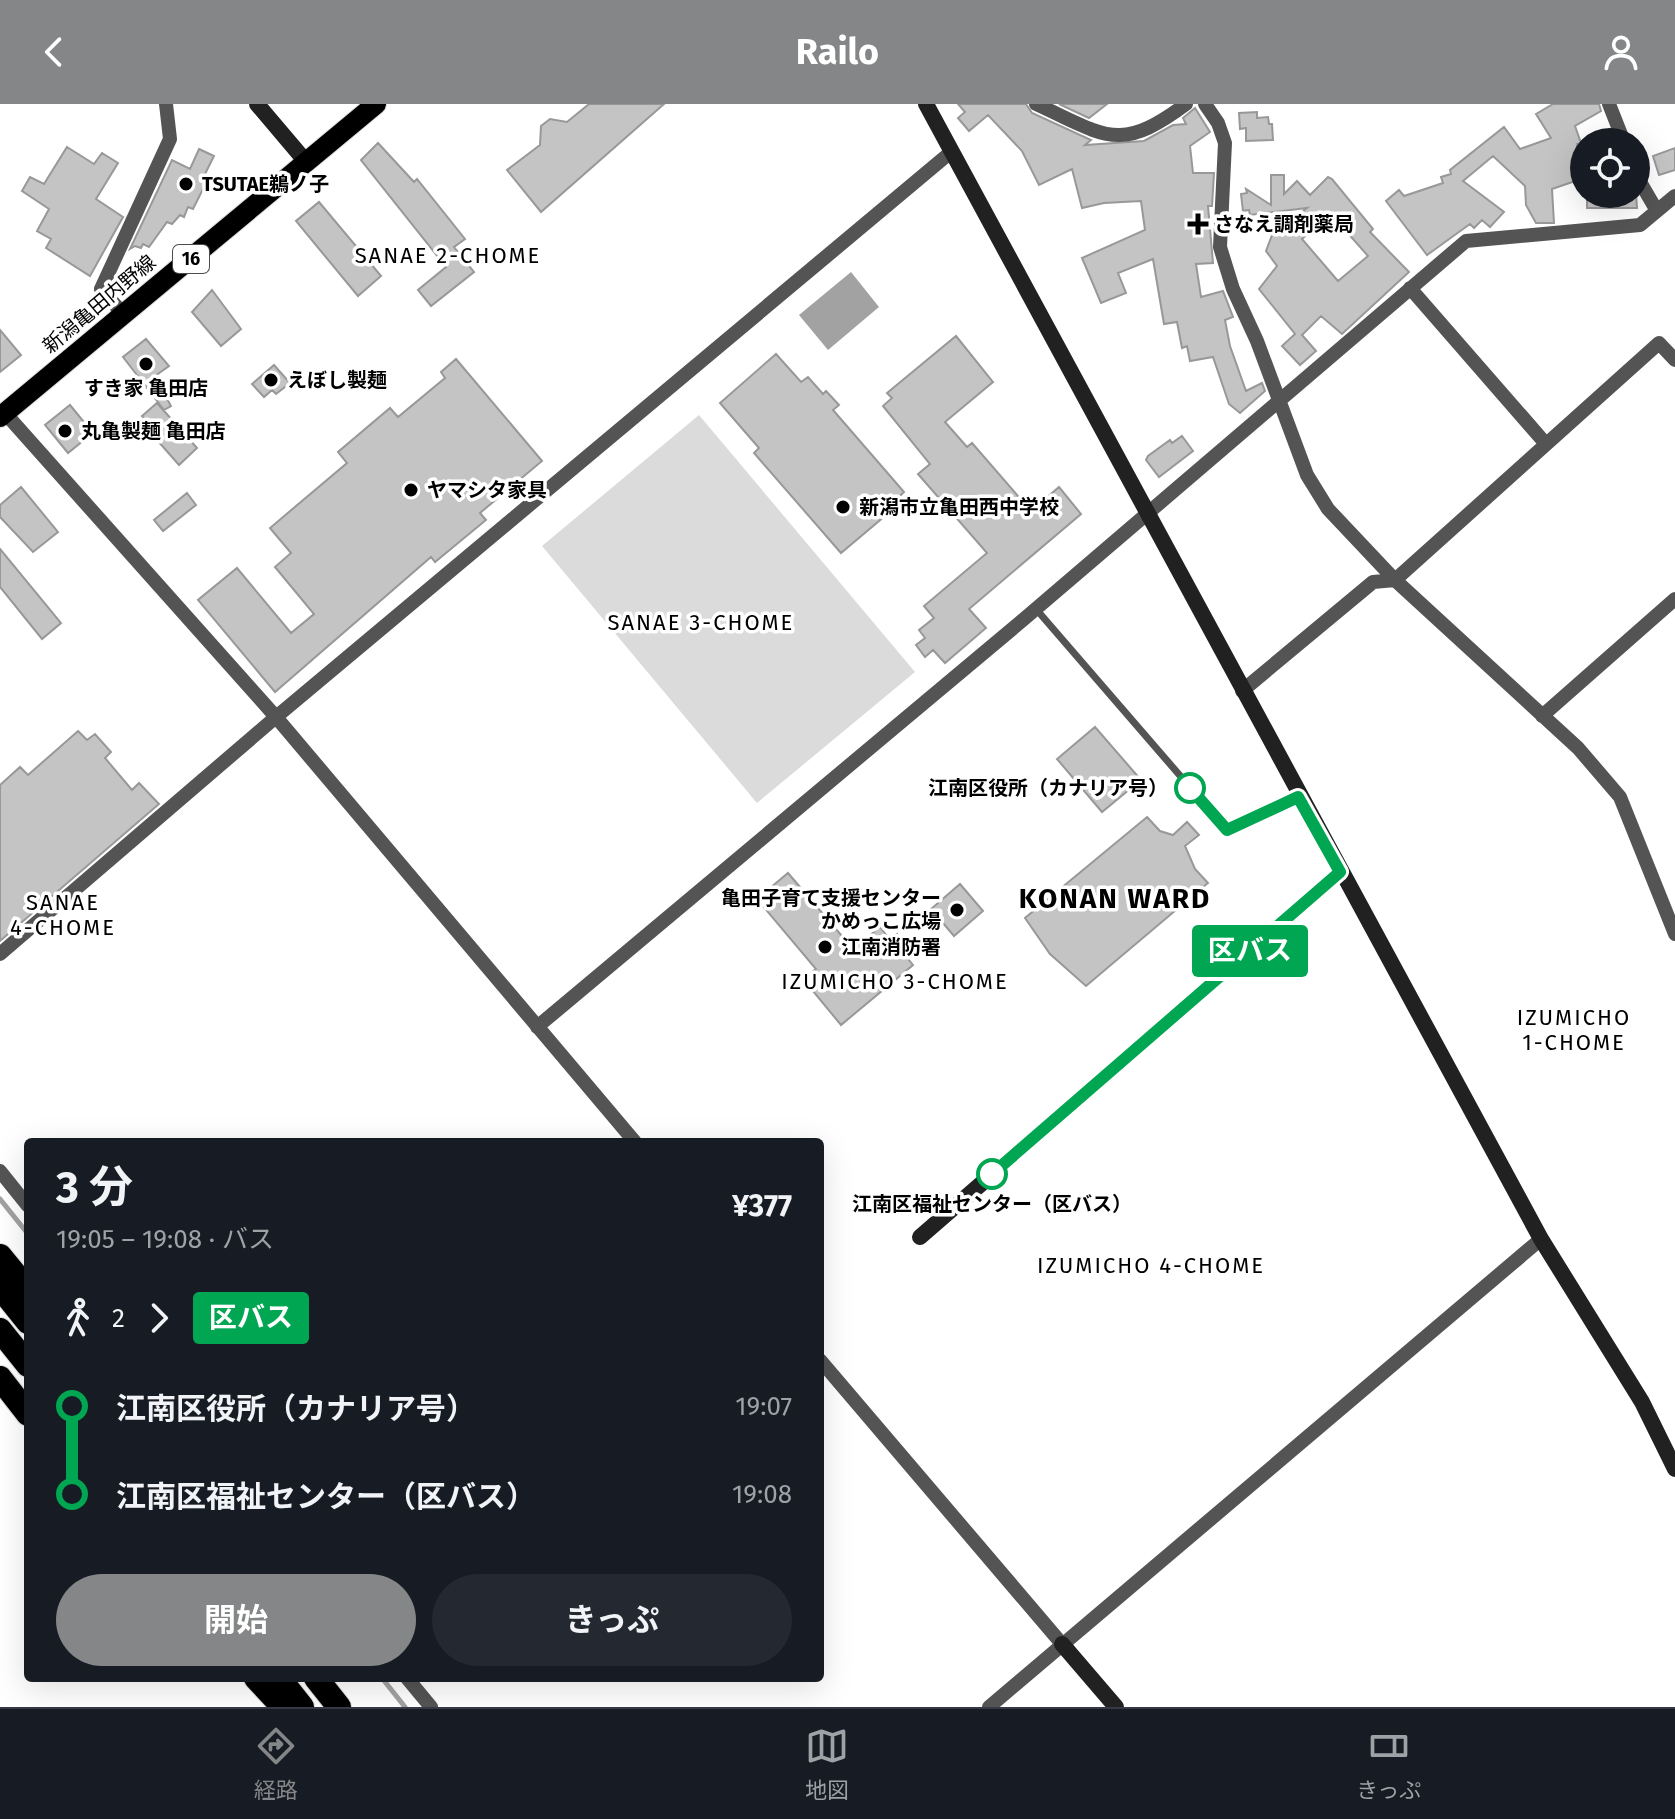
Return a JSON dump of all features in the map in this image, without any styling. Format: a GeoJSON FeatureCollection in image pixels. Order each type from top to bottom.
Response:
{"type":"FeatureCollection","features":[{"type":"Feature","properties":{"kind":"highway"},"geometry":{"type":"LineString","coordinates":[[0,1256],[24,1285]]}},
{"type":"Feature","properties":{"kind":"highway"},"geometry":{"type":"LineString","coordinates":[[0,1287],[24,1317]]}},
{"type":"Feature","properties":{"kind":"highway"},"geometry":{"type":"LineString","coordinates":[[0,1330],[24,1360]]}},
{"type":"Feature","properties":{"kind":"highway"},"geometry":{"type":"LineString","coordinates":[[0,1378],[24,1409]]}},
{"type":"Feature","properties":{"kind":"highway"},"geometry":{"type":"LineString","coordinates":[[260,1682],[283,1707]]}},
{"type":"Feature","properties":{"kind":"highway"},"geometry":{"type":"LineString","coordinates":[[282,1682],[302,1707]]}},
{"type":"Feature","properties":{"kind":"highway"},"geometry":{"type":"LineString","coordinates":[[319,1682],[339,1707]]}},
{"type":"Feature","properties":{"kind":"main road","name":"新潟亀田内野線"},"geometry":{"type":"LineString","coordinates":[[3,415],[376,104]]}},
{"type":"Feature","properties":{"kind":"street"},"geometry":{"type":"LineString","coordinates":[[124,315],[101,289],[170,139],[166,104]]}},
{"type":"Feature","properties":{"kind":"street"},"geometry":{"type":"LineString","coordinates":[[257,104],[307,163]]}},
{"type":"Feature","properties":{"kind":"street"},"geometry":{"type":"LineString","coordinates":[[926,104],[1149,513],[1298,797],[1541,1239],[1642,1402],[1675,1469]]}},
{"type":"Feature","properties":{"kind":"street"},"geometry":{"type":"LineString","coordinates":[[1036,104],[1093,130],[1127,137],[1152,129],[1186,104]]}},
{"type":"Feature","properties":{"kind":"street"},"geometry":{"type":"LineString","coordinates":[[1205,104],[1218,123],[1225,143],[1220,247],[1233,289],[1307,475],[1328,509],[1395,580],[1578,748],[1620,797],[1675,934]]}},
{"type":"Feature","properties":{"kind":"street"},"geometry":{"type":"LineString","coordinates":[[1609,104],[1618,128]]}},
{"type":"Feature","properties":{"kind":"street"},"geometry":{"type":"LineString","coordinates":[[0,954],[276,717],[951,152]]}},
{"type":"Feature","properties":{"kind":"street"},"geometry":{"type":"LineString","coordinates":[[537,1027],[1036,609],[1466,241],[1640,225],[1675,196]]}},
{"type":"Feature","properties":{"kind":"street"},"geometry":{"type":"LineString","coordinates":[[1650,199],[1657,211]]}},
{"type":"Feature","properties":{"kind":"street"},"geometry":{"type":"LineString","coordinates":[[1410,288],[1546,444]]}},
{"type":"Feature","properties":{"kind":"street"},"geometry":{"type":"LineString","coordinates":[[1242,691],[1373,582],[1395,580],[1659,343],[1675,360]]}},
{"type":"Feature","properties":{"kind":"street"},"geometry":{"type":"LineString","coordinates":[[3,415],[276,717],[632,1138]]}},
{"type":"Feature","properties":{"kind":"street"},"geometry":{"type":"LineString","coordinates":[[1542,716],[1675,599]]}},
{"type":"Feature","properties":{"kind":"street"},"geometry":{"type":"LineString","coordinates":[[920,1237],[1340,872]]}},
{"type":"Feature","properties":{"kind":"street"},"geometry":{"type":"LineString","coordinates":[[0,1171],[24,1201]]}},
{"type":"Feature","properties":{"kind":"street"},"geometry":{"type":"LineString","coordinates":[[989,1707],[1541,1239]]}},
{"type":"Feature","properties":{"kind":"street"},"geometry":{"type":"LineString","coordinates":[[824,1365],[1116,1707]]}},
{"type":"Feature","properties":{"kind":"street"},"geometry":{"type":"LineString","coordinates":[[410,1682],[431,1707]]}},
{"type":"Feature","properties":{"kind":"lane"},"geometry":{"type":"LineString","coordinates":[[1036,609],[1227,830],[1298,797]]}},
{"type":"Feature","properties":{"kind":"shaded area"},"geometry":{"type":"Polygon","coordinates":[[[851,272],[879,307],[828,350],[799,315],[851,272]]]}},
{"type":"Feature","properties":{"kind":"shaded area"},"geometry":{"type":"Polygon","coordinates":[[[699,415],[915,672],[757,803],[542,546],[699,415]]]}},
{"type":"Feature","properties":{"kind":"building"},"geometry":{"type":"Polygon","coordinates":[[[589,104],[664,104],[541,212],[507,170],[540,145],[541,126],[550,119],[567,122],[589,104]]]}},
{"type":"Feature","properties":{"kind":"building"},"geometry":{"type":"Polygon","coordinates":[[[958,104],[1026,104],[1032,113],[1091,140],[1085,145],[1144,141],[1173,125],[1186,124],[1183,118],[1195,108],[1210,132],[1190,146],[1193,173],[1214,173],[1212,206],[1208,206],[1213,263],[1196,264],[1201,297],[1223,291],[1233,317],[1225,320],[1230,346],[1246,391],[1262,383],[1265,391],[1240,413],[1229,404],[1213,357],[1190,361],[1187,346],[1182,348],[1177,322],[1164,324],[1153,259],[1118,273],[1126,293],[1101,303],[1082,258],[1145,230],[1141,201],[1082,208],[1072,169],[1039,185],[1022,151],[988,115],[969,131],[958,118],[965,112],[958,104]]]}},
{"type":"Feature","properties":{"kind":"building"},"geometry":{"type":"Polygon","coordinates":[[[1059,104],[1107,104],[1089,118],[1059,104]]]}},
{"type":"Feature","properties":{"kind":"building"},"geometry":{"type":"Polygon","coordinates":[[[1553,104],[1599,104],[1601,111],[1576,128],[1570,128],[1570,183],[1552,189],[1554,223],[1536,223],[1526,205],[1525,186],[1493,156],[1463,181],[1504,212],[1490,227],[1482,220],[1474,228],[1470,224],[1427,255],[1386,201],[1399,190],[1404,196],[1443,183],[1441,177],[1451,174],[1450,170],[1504,127],[1520,149],[1551,138],[1536,114],[1553,104]]]}},
{"type":"Feature","properties":{"kind":"building"},"geometry":{"type":"Polygon","coordinates":[[[1257,112],[1257,118],[1268,117],[1269,124],[1272,124],[1273,140],[1246,141],[1246,128],[1240,129],[1239,113],[1257,112]]]}},
{"type":"Feature","properties":{"kind":"building"},"geometry":{"type":"Polygon","coordinates":[[[378,143],[414,182],[417,179],[465,239],[454,247],[474,272],[431,306],[418,290],[446,267],[361,160],[378,143]]]}},
{"type":"Feature","properties":{"kind":"building"},"geometry":{"type":"Polygon","coordinates":[[[67,147],[94,164],[102,153],[118,163],[96,199],[123,217],[90,276],[46,248],[51,239],[37,231],[49,209],[22,191],[30,177],[44,184],[67,147]]]}},
{"type":"Feature","properties":{"kind":"building"},"geometry":{"type":"Polygon","coordinates":[[[1675,148],[1675,170],[1659,175],[1653,156],[1675,148]]]}},
{"type":"Feature","properties":{"kind":"building","name":"TSUTAE鵜ノ子"},"geometry":{"type":"Polygon","coordinates":[[[199,149],[214,156],[205,174],[209,177],[193,209],[188,207],[184,217],[180,215],[172,224],[167,222],[149,247],[143,244],[141,248],[135,246],[130,249],[172,160],[190,169],[199,149]]]}},
{"type":"Feature","properties":{"kind":"building"},"geometry":{"type":"Polygon","coordinates":[[[1271,175],[1284,175],[1284,194],[1297,181],[1310,195],[1328,177],[1373,229],[1370,232],[1409,272],[1342,334],[1321,316],[1302,335],[1316,351],[1300,365],[1282,346],[1295,334],[1259,289],[1277,266],[1266,251],[1272,235],[1307,208],[1250,215],[1249,210],[1243,211],[1241,194],[1247,193],[1246,189],[1271,205],[1271,175]],[[1330,213],[1302,239],[1338,281],[1368,256],[1330,213]]]}},
{"type":"Feature","properties":{"kind":"building"},"geometry":{"type":"Polygon","coordinates":[[[319,202],[381,276],[358,296],[296,221],[319,202]]]}},
{"type":"Feature","properties":{"kind":"building"},"geometry":{"type":"Polygon","coordinates":[[[212,290],[241,329],[221,346],[192,312],[212,290]]]}},
{"type":"Feature","properties":{"kind":"building"},"geometry":{"type":"Polygon","coordinates":[[[0,330],[21,355],[0,372],[0,330]]]}},
{"type":"Feature","properties":{"kind":"building"},"geometry":{"type":"Polygon","coordinates":[[[956,336],[993,382],[945,422],[967,447],[972,443],[1031,511],[1059,487],[1081,514],[969,609],[986,628],[945,663],[933,650],[925,657],[916,645],[925,638],[919,630],[934,618],[924,606],[987,553],[918,474],[930,464],[883,406],[892,398],[887,393],[956,336]]]}},
{"type":"Feature","properties":{"kind":"building"},"geometry":{"type":"Polygon","coordinates":[[[146,339],[169,366],[155,376],[171,406],[164,410],[123,357],[146,339]]]}},
{"type":"Feature","properties":{"kind":"building"},"geometry":{"type":"Polygon","coordinates":[[[776,354],[801,382],[808,377],[823,394],[826,391],[839,405],[833,410],[904,492],[900,496],[904,500],[841,553],[754,453],[759,448],[720,403],[776,354]]]}},
{"type":"Feature","properties":{"kind":"building","name":"ヤマシタ家具"},"geometry":{"type":"Polygon","coordinates":[[[456,359],[542,461],[480,513],[486,520],[435,562],[431,557],[275,692],[198,600],[237,568],[291,633],[314,614],[275,567],[291,553],[270,528],[347,463],[338,452],[390,408],[398,417],[445,378],[441,372],[456,359]]]}},
{"type":"Feature","properties":{"kind":"building"},"geometry":{"type":"Polygon","coordinates":[[[274,365],[290,383],[276,394],[272,390],[264,397],[252,384],[274,365]]]}},
{"type":"Feature","properties":{"kind":"building"},"geometry":{"type":"Polygon","coordinates":[[[157,403],[197,448],[179,465],[157,440],[161,436],[142,416],[157,403]]]}},
{"type":"Feature","properties":{"kind":"building"},"geometry":{"type":"Polygon","coordinates":[[[70,405],[88,427],[85,430],[89,436],[68,453],[45,425],[70,405]]]}},
{"type":"Feature","properties":{"kind":"building"},"geometry":{"type":"Polygon","coordinates":[[[1182,436],[1193,451],[1159,477],[1146,460],[1148,456],[1170,440],[1172,443],[1182,436]]]}},
{"type":"Feature","properties":{"kind":"building"},"geometry":{"type":"Polygon","coordinates":[[[21,487],[58,532],[33,552],[0,517],[0,505],[21,487]]]}},
{"type":"Feature","properties":{"kind":"building"},"geometry":{"type":"Polygon","coordinates":[[[187,493],[196,505],[163,531],[154,520],[187,493]]]}},
{"type":"Feature","properties":{"kind":"building"},"geometry":{"type":"Polygon","coordinates":[[[0,549],[61,623],[42,639],[0,587],[0,549]]]}},
{"type":"Feature","properties":{"kind":"building"},"geometry":{"type":"Polygon","coordinates":[[[1095,727],[1141,780],[1102,812],[1057,759],[1095,727]]]}},
{"type":"Feature","properties":{"kind":"building"},"geometry":{"type":"Polygon","coordinates":[[[78,731],[87,740],[95,734],[111,752],[105,758],[132,790],[139,783],[159,804],[0,941],[0,785],[20,767],[28,775],[78,731]]]}},
{"type":"Feature","properties":{"kind":"building"},"geometry":{"type":"Polygon","coordinates":[[[1147,817],[1160,831],[1173,835],[1187,822],[1199,835],[1185,846],[1195,869],[1208,883],[1086,986],[1050,954],[1025,918],[1147,817]]]}},
{"type":"Feature","properties":{"kind":"building","name":"江南消防署"},"geometry":{"type":"Polygon","coordinates":[[[788,873],[853,949],[880,927],[890,940],[897,934],[906,945],[901,950],[913,965],[841,1025],[803,979],[816,969],[757,899],[788,873]]]}},
{"type":"Feature","properties":{"kind":"building","name":"亀田子育て支援センター かめっこ広場"},"geometry":{"type":"Polygon","coordinates":[[[960,884],[983,911],[954,936],[931,909],[960,884]]]}},
{"type":"Feature","properties":{"kind":"waterway"},"geometry":{"type":"LineString","coordinates":[[0,1199],[24,1229]]}},
{"type":"Feature","properties":{"kind":"waterway"},"geometry":{"type":"LineString","coordinates":[[385,1682],[405,1707]]}},
{"type":"Feature","properties":{"kind":"bus line","name":"区バス"},"geometry":{"type":"LineString","coordinates":[[992,1174],[1340,872],[1298,797],[1227,830],[1190,788]]}},
{"type":"Feature","properties":{"kind":"place","name":"TSUTAE鵜ノ子"},"geometry":{"type":"Point","coordinates":[186,184]}},
{"type":"Feature","properties":{"kind":"place","name":"さなえ調剤薬局"},"geometry":{"type":"Point","coordinates":[1198,224]}},
{"type":"Feature","properties":{"kind":"place","name":"すき家 亀田店"},"geometry":{"type":"Point","coordinates":[146,364]}},
{"type":"Feature","properties":{"kind":"place","name":"えぼし製麺"},"geometry":{"type":"Point","coordinates":[271,380]}},
{"type":"Feature","properties":{"kind":"place","name":"丸亀製麺 亀田店"},"geometry":{"type":"Point","coordinates":[65,431]}},
{"type":"Feature","properties":{"kind":"place","name":"ヤマシタ家具"},"geometry":{"type":"Point","coordinates":[411,490]}},
{"type":"Feature","properties":{"kind":"place","name":"新潟市立亀田西中学校"},"geometry":{"type":"Point","coordinates":[843,507]}},
{"type":"Feature","properties":{"kind":"place","name":"江南区役所（カナリア号）"},"geometry":{"type":"Point","coordinates":[1190,788]}},
{"type":"Feature","properties":{"kind":"place","name":"亀田子育て支援センター かめっこ広場"},"geometry":{"type":"Point","coordinates":[957,910]}},
{"type":"Feature","properties":{"kind":"place","name":"江南消防署"},"geometry":{"type":"Point","coordinates":[825,947]}},
{"type":"Feature","properties":{"kind":"place","name":"江南区福祉センター（区バス）"},"geometry":{"type":"Point","coordinates":[992,1174]}},
{"type":"Feature","properties":{"kind":"district","name":"SANAE 2-CHOME"},"geometry":{"type":"Point","coordinates":[448,255]}},
{"type":"Feature","properties":{"kind":"district","name":"SANAE 3-CHOME"},"geometry":{"type":"Point","coordinates":[701,622]}},
{"type":"Feature","properties":{"kind":"district","name":"KONAN WARD"},"geometry":{"type":"Point","coordinates":[1115,898]}},
{"type":"Feature","properties":{"kind":"district","name":"SANAE 4-CHOME"},"geometry":{"type":"Point","coordinates":[63,914]}},
{"type":"Feature","properties":{"kind":"district","name":"IZUMICHO 3-CHOME"},"geometry":{"type":"Point","coordinates":[895,981]}},
{"type":"Feature","properties":{"kind":"district","name":"IZUMICHO 1-CHOME"},"geometry":{"type":"Point","coordinates":[1574,1030]}},
{"type":"Feature","properties":{"kind":"district","name":"IZUMICHO 4-CHOME"},"geometry":{"type":"Point","coordinates":[1151,1265]}}]}
